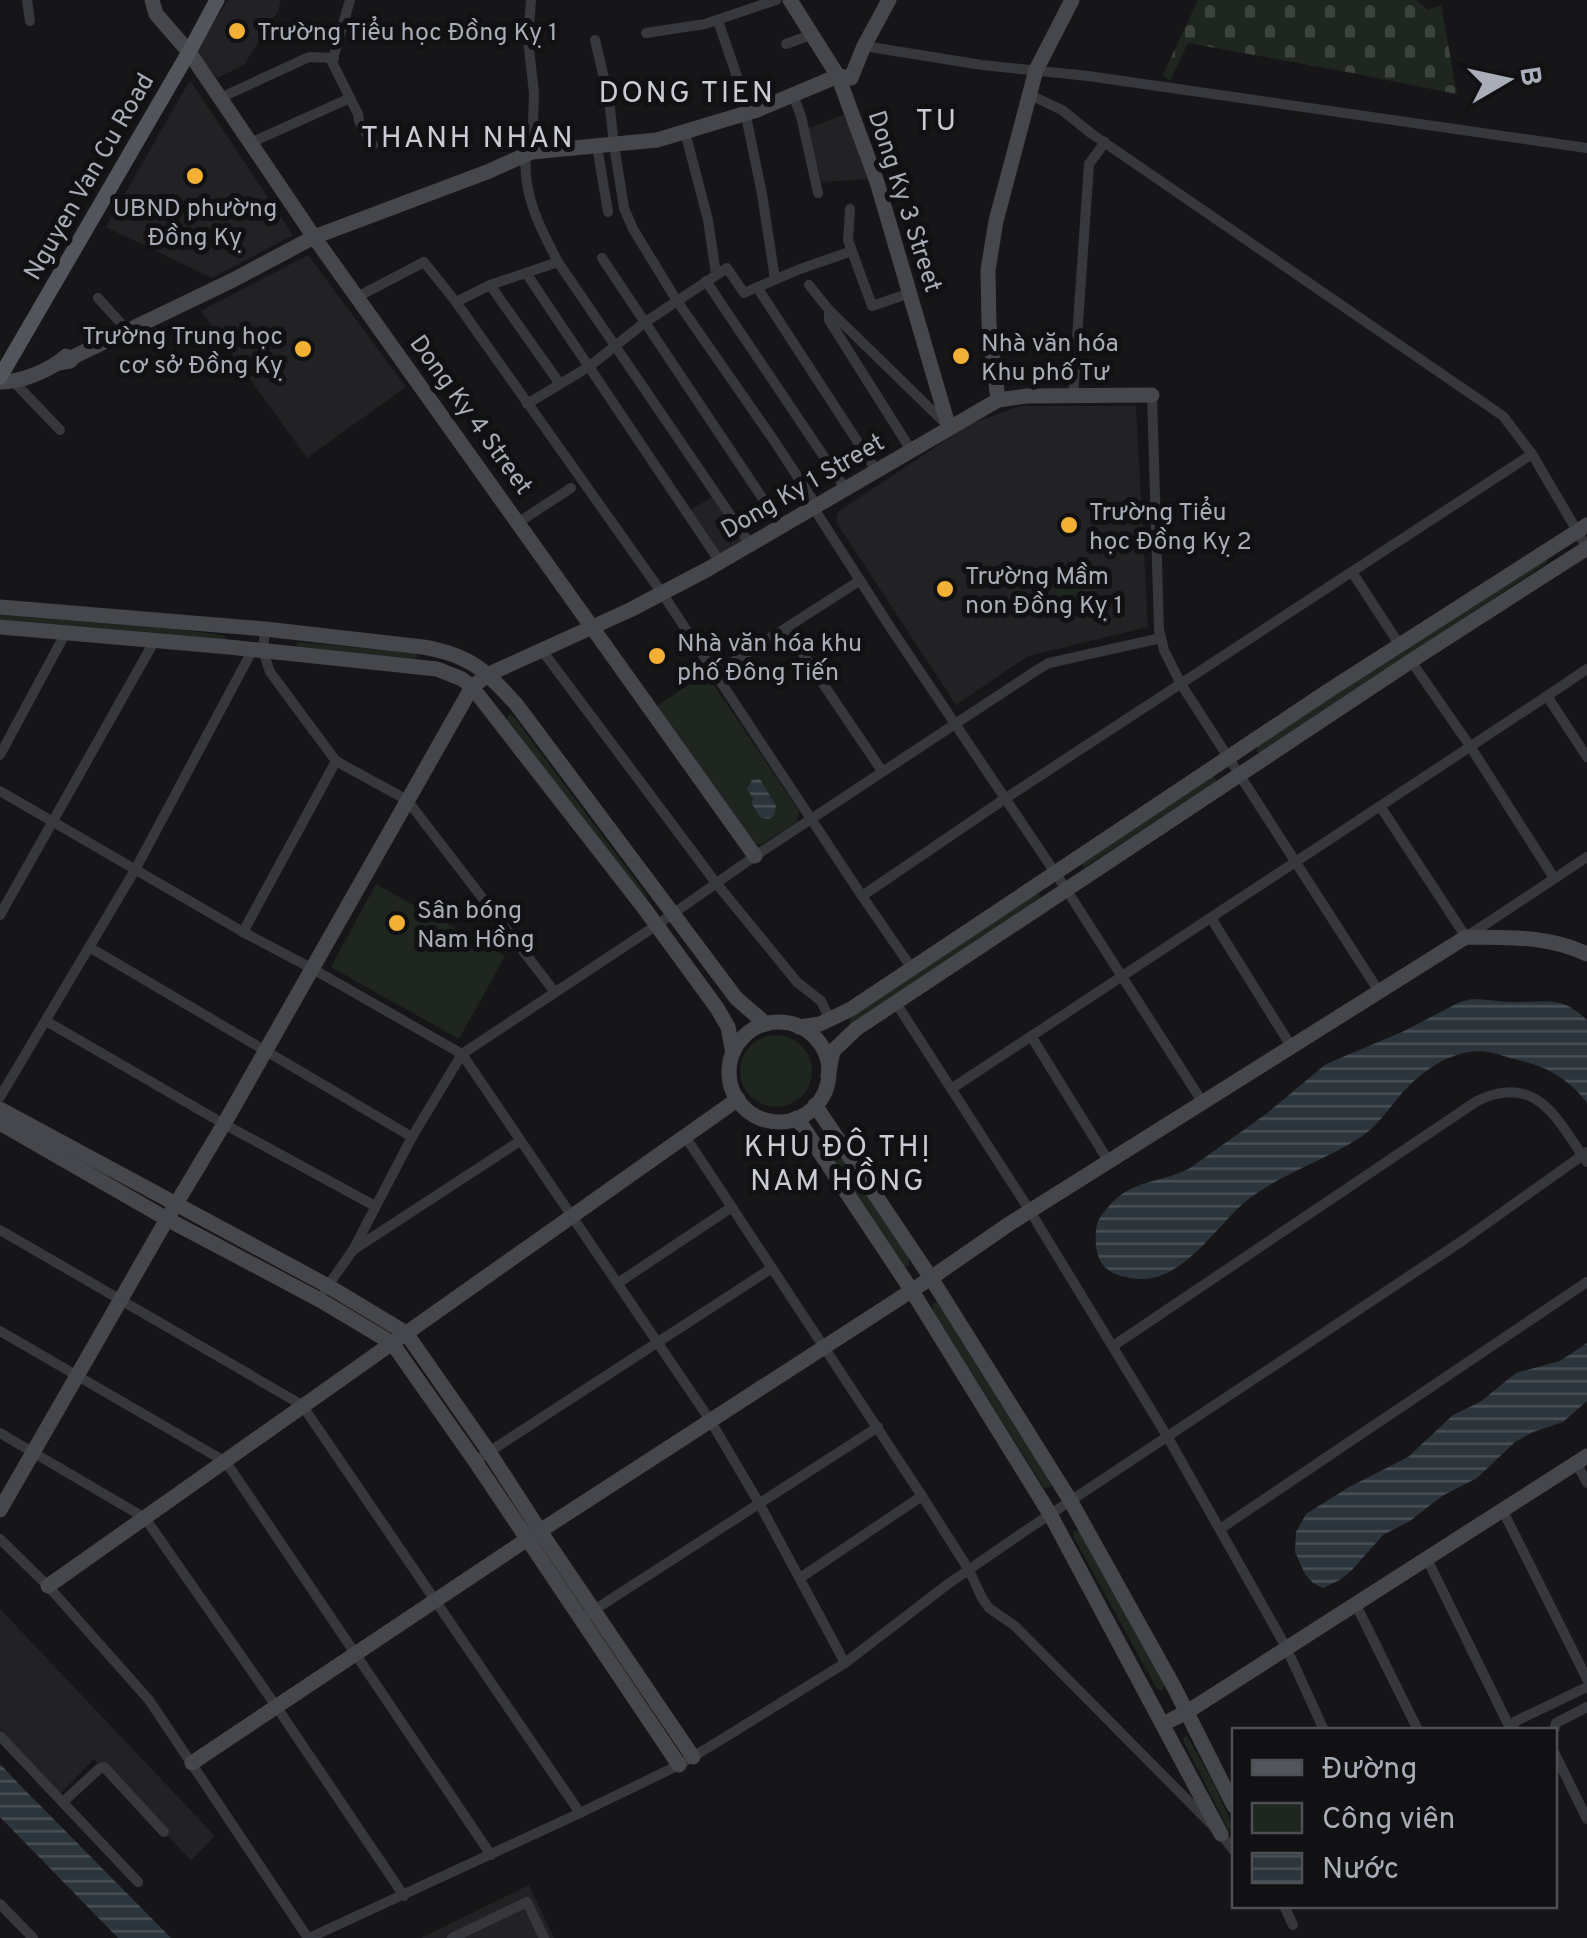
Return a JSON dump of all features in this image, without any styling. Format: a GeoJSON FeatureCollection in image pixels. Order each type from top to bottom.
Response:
{"type":"FeatureCollection","features":[{"type":"Feature","properties":{"kind":"main road","name":"Nguyen Van Cu Road"},"geometry":{"type":"LineString","coordinates":[[5,380],[217,0]]}},
{"type":"Feature","properties":{"kind":"street"},"geometry":{"type":"LineString","coordinates":[[26,0],[30,21]]}},
{"type":"Feature","properties":{"kind":"street","name":"Dong Ky 4 Street"},"geometry":{"type":"LineString","coordinates":[[152,0],[156,14],[189,52],[314,238],[755,856]]}},
{"type":"Feature","properties":{"kind":"street"},"geometry":{"type":"LineString","coordinates":[[350,0],[334,69],[373,145]]}},
{"type":"Feature","properties":{"kind":"street"},"geometry":{"type":"LineString","coordinates":[[530,0],[528,40],[534,93],[530,154],[525,168],[531,202],[543,233],[558,262],[750,544]]}},
{"type":"Feature","properties":{"kind":"street"},"geometry":{"type":"LineString","coordinates":[[646,33],[718,21],[776,0]]}},
{"type":"Feature","properties":{"kind":"street","name":"Dong Ky 3 Street"},"geometry":{"type":"LineString","coordinates":[[790,0],[838,76],[874,173],[950,428]]}},
{"type":"Feature","properties":{"kind":"street"},"geometry":{"type":"LineString","coordinates":[[60,430],[5,380],[60,362],[66,356],[76,356],[314,238],[530,154],[657,140],[745,114],[838,76],[851,78],[889,0]]}},
{"type":"Feature","properties":{"kind":"street"},"geometry":{"type":"LineString","coordinates":[[998,400],[989,324],[988,270],[996,222],[1036,70],[1072,0]]}},
{"type":"Feature","properties":{"kind":"street"},"geometry":{"type":"LineString","coordinates":[[718,21],[739,82],[762,194],[774,279]]}},
{"type":"Feature","properties":{"kind":"street"},"geometry":{"type":"LineString","coordinates":[[786,44],[813,34]]}},
{"type":"Feature","properties":{"kind":"street"},"geometry":{"type":"LineString","coordinates":[[595,40],[610,99],[605,146],[608,212]]}},
{"type":"Feature","properties":{"kind":"street"},"geometry":{"type":"LineString","coordinates":[[864,46],[1587,148]]}},
{"type":"Feature","properties":{"kind":"street"},"geometry":{"type":"LineString","coordinates":[[220,98],[309,57],[334,58]]}},
{"type":"Feature","properties":{"kind":"street"},"geometry":{"type":"LineString","coordinates":[[794,95],[818,193]]}},
{"type":"Feature","properties":{"kind":"street"},"geometry":{"type":"LineString","coordinates":[[0,627],[437,669],[462,679],[657,924],[718,1009],[731,1034],[730,1077],[738,1100],[750,1112],[767,1120],[796,1118],[816,1105],[824,1092],[831,1056],[837,1045],[856,1029],[1587,548],[1582,528],[1503,416],[1062,110],[1030,95]]}},
{"type":"Feature","properties":{"kind":"street"},"geometry":{"type":"LineString","coordinates":[[250,142],[350,98]]}},
{"type":"Feature","properties":{"kind":"street"},"geometry":{"type":"LineString","coordinates":[[685,132],[708,220],[711,277],[844,488]]}},
{"type":"Feature","properties":{"kind":"street"},"geometry":{"type":"LineString","coordinates":[[1073,396],[1090,164],[1104,142]]}},
{"type":"Feature","properties":{"kind":"street"},"geometry":{"type":"LineString","coordinates":[[605,146],[633,229],[677,301],[775,442],[859,581],[1066,889],[1203,1103]]}},
{"type":"Feature","properties":{"kind":"street"},"geometry":{"type":"LineString","coordinates":[[850,209],[848,240],[872,306],[910,293]]}},
{"type":"Feature","properties":{"kind":"street"},"geometry":{"type":"LineString","coordinates":[[527,404],[590,366],[644,323],[727,268],[744,293],[852,251]]}},
{"type":"Feature","properties":{"kind":"street"},"geometry":{"type":"LineString","coordinates":[[602,258],[781,526]]}},
{"type":"Feature","properties":{"kind":"street"},"geometry":{"type":"LineString","coordinates":[[357,298],[424,262],[662,593],[911,967]]}},
{"type":"Feature","properties":{"kind":"street"},"geometry":{"type":"LineString","coordinates":[[456,302],[558,262]]}},
{"type":"Feature","properties":{"kind":"street"},"geometry":{"type":"LineString","coordinates":[[526,274],[720,562]]}},
{"type":"Feature","properties":{"kind":"street"},"geometry":{"type":"LineString","coordinates":[[810,285],[829,310],[950,428]]}},
{"type":"Feature","properties":{"kind":"street"},"geometry":{"type":"LineString","coordinates":[[490,286],[560,384]]}},
{"type":"Feature","properties":{"kind":"street"},"geometry":{"type":"LineString","coordinates":[[757,287],[876,470]]}},
{"type":"Feature","properties":{"kind":"street"},"geometry":{"type":"LineString","coordinates":[[98,298],[128,331]]}},
{"type":"Feature","properties":{"kind":"street"},"geometry":{"type":"LineString","coordinates":[[829,310],[829,320],[910,450]]}},
{"type":"Feature","properties":{"kind":"street"},"geometry":{"type":"LineString","coordinates":[[1152,395],[1160,638],[1181,684],[1378,990]]}},
{"type":"Feature","properties":{"kind":"street","name":"Dong Ky 1 Street"},"geometry":{"type":"LineString","coordinates":[[472,688],[489,674],[720,562],[998,400],[1027,396],[1152,395]]}},
{"type":"Feature","properties":{"kind":"street"},"geometry":{"type":"LineString","coordinates":[[862,896],[1532,454]]}},
{"type":"Feature","properties":{"kind":"street"},"geometry":{"type":"LineString","coordinates":[[519,522],[571,488]]}},
{"type":"Feature","properties":{"kind":"street"},"geometry":{"type":"LineString","coordinates":[[733,1053],[744,1037],[766,1024],[812,1026],[851,1009],[1227,757],[1582,528]]}},
{"type":"Feature","properties":{"kind":"street"},"geometry":{"type":"LineString","coordinates":[[1352,572],[1399,644]]}},
{"type":"Feature","properties":{"kind":"street"},"geometry":{"type":"LineString","coordinates":[[716,673],[859,581]]}},
{"type":"Feature","properties":{"kind":"street"},"geometry":{"type":"LineString","coordinates":[[0,607],[265,629],[438,649],[462,658],[489,674],[516,704],[736,998],[766,1024]]}},
{"type":"Feature","properties":{"kind":"street"},"geometry":{"type":"LineString","coordinates":[[0,1097],[135,870],[258,651],[265,629]]}},
{"type":"Feature","properties":{"kind":"street"},"geometry":{"type":"LineString","coordinates":[[786,629],[882,771]]}},
{"type":"Feature","properties":{"kind":"street"},"geometry":{"type":"LineString","coordinates":[[0,755],[65,634]]}},
{"type":"Feature","properties":{"kind":"street"},"geometry":{"type":"LineString","coordinates":[[324,1292],[353,1250],[412,1137],[462,1054],[955,722],[1049,663],[1160,638]]}},
{"type":"Feature","properties":{"kind":"street"},"geometry":{"type":"LineString","coordinates":[[0,916],[156,640]]}},
{"type":"Feature","properties":{"kind":"street"},"geometry":{"type":"LineString","coordinates":[[541,650],[716,883],[796,982],[821,1001],[830,1020]]}},
{"type":"Feature","properties":{"kind":"street"},"geometry":{"type":"LineString","coordinates":[[258,651],[336,761],[408,800],[554,991]]}},
{"type":"Feature","properties":{"kind":"street"},"geometry":{"type":"LineString","coordinates":[[1411,661],[1554,878]]}},
{"type":"Feature","properties":{"kind":"street"},"geometry":{"type":"LineString","coordinates":[[951,1090],[1587,669]]}},
{"type":"Feature","properties":{"kind":"street"},"geometry":{"type":"LineString","coordinates":[[0,1510],[472,688]]}},
{"type":"Feature","properties":{"kind":"street"},"geometry":{"type":"LineString","coordinates":[[1548,696],[1587,757]]}},
{"type":"Feature","properties":{"kind":"street"},"geometry":{"type":"LineString","coordinates":[[243,932],[336,761]]}},
{"type":"Feature","properties":{"kind":"street"},"geometry":{"type":"LineString","coordinates":[[0,792],[462,1054],[710,1420],[844,1663]]}},
{"type":"Feature","properties":{"kind":"street"},"geometry":{"type":"LineString","coordinates":[[1380,806],[1466,937]]}},
{"type":"Feature","properties":{"kind":"street"},"geometry":{"type":"LineString","coordinates":[[192,1763],[1030,1212],[1587,857]]}},
{"type":"Feature","properties":{"kind":"street"},"geometry":{"type":"LineString","coordinates":[[1211,918],[1291,1046]]}},
{"type":"Feature","properties":{"kind":"street"},"geometry":{"type":"LineString","coordinates":[[1490,920],[1488,930],[1496,938]]}},
{"type":"Feature","properties":{"kind":"street"},"geometry":{"type":"LineString","coordinates":[[1466,937],[1540,939],[1587,954]]}},
{"type":"Feature","properties":{"kind":"street"},"geometry":{"type":"LineString","coordinates":[[89,947],[412,1137]]}},
{"type":"Feature","properties":{"kind":"street"},"geometry":{"type":"LineString","coordinates":[[896,1003],[1113,1346],[1286,1647],[1323,1728]]}},
{"type":"Feature","properties":{"kind":"street"},"geometry":{"type":"LineString","coordinates":[[46,1021],[376,1206]]}},
{"type":"Feature","properties":{"kind":"street"},"geometry":{"type":"LineString","coordinates":[[799,1026],[823,1049],[828,1076]]}},
{"type":"Feature","properties":{"kind":"street"},"geometry":{"type":"LineString","coordinates":[[1032,1036],[1110,1162]]}},
{"type":"Feature","properties":{"kind":"street"},"geometry":{"type":"LineString","coordinates":[[0,1539],[48,1586],[149,1700],[308,1938],[491,1856],[686,1761],[844,1663],[1070,1500],[1585,1156],[1551,1109],[1534,1097],[1508,1091],[1482,1098],[1113,1346]]}},
{"type":"Feature","properties":{"kind":"street"},"geometry":{"type":"LineString","coordinates":[[48,1586],[738,1100]]}},
{"type":"Feature","properties":{"kind":"street"},"geometry":{"type":"LineString","coordinates":[[816,1105],[931,1278],[1070,1500],[1232,1802]]}},
{"type":"Feature","properties":{"kind":"street"},"geometry":{"type":"LineString","coordinates":[[0,1109],[171,1212]]}},
{"type":"Feature","properties":{"kind":"street"},"geometry":{"type":"LineString","coordinates":[[796,1118],[912,1291],[1050,1514],[1220,1834]]}},
{"type":"Feature","properties":{"kind":"street"},"geometry":{"type":"LineString","coordinates":[[0,1124],[406,1333],[533,1536],[686,1761]]}},
{"type":"Feature","properties":{"kind":"street"},"geometry":{"type":"LineString","coordinates":[[685,1136],[878,1427],[989,1608],[1015,1626],[1232,1849]]}},
{"type":"Feature","properties":{"kind":"street"},"geometry":{"type":"LineString","coordinates":[[353,1250],[520,1140]]}},
{"type":"Feature","properties":{"kind":"street"},"geometry":{"type":"LineString","coordinates":[[618,1284],[732,1207]]}},
{"type":"Feature","properties":{"kind":"street"},"geometry":{"type":"LineString","coordinates":[[0,1230],[302,1405],[580,1814]]}},
{"type":"Feature","properties":{"kind":"street"},"geometry":{"type":"LineString","coordinates":[[482,1456],[772,1268]]}},
{"type":"Feature","properties":{"kind":"street"},"geometry":{"type":"LineString","coordinates":[[1220,1529],[1587,1282]]}},
{"type":"Feature","properties":{"kind":"street"},"geometry":{"type":"LineString","coordinates":[[324,1292],[392,1343],[482,1456]]}},
{"type":"Feature","properties":{"kind":"street"},"geometry":{"type":"LineString","coordinates":[[0,1331],[226,1462],[491,1856]]}},
{"type":"Feature","properties":{"kind":"street"},"geometry":{"type":"LineString","coordinates":[[587,1614],[878,1427]]}},
{"type":"Feature","properties":{"kind":"street"},"geometry":{"type":"LineString","coordinates":[[0,1433],[144,1518],[404,1896]]}},
{"type":"Feature","properties":{"kind":"street"},"geometry":{"type":"LineString","coordinates":[[1162,1724],[1187,1712],[1582,1459],[1587,1483]]}},
{"type":"Feature","properties":{"kind":"street"},"geometry":{"type":"LineString","coordinates":[[800,1578],[922,1496]]}},
{"type":"Feature","properties":{"kind":"street"},"geometry":{"type":"LineString","coordinates":[[1502,1509],[1587,1679]]}},
{"type":"Feature","properties":{"kind":"street"},"geometry":{"type":"LineString","coordinates":[[1426,1557],[1510,1728]]}},
{"type":"Feature","properties":{"kind":"street"},"geometry":{"type":"LineString","coordinates":[[1355,1603],[1417,1728]]}},
{"type":"Feature","properties":{"kind":"street"},"geometry":{"type":"LineString","coordinates":[[1512,1728],[1516,1721],[1587,1687]]}},
{"type":"Feature","properties":{"kind":"street"},"geometry":{"type":"LineString","coordinates":[[1555,1728],[1556,1723],[1587,1706]]}},
{"type":"Feature","properties":{"kind":"street"},"geometry":{"type":"LineString","coordinates":[[0,1736],[138,1882]]}},
{"type":"Feature","properties":{"kind":"street"},"geometry":{"type":"LineString","coordinates":[[1557,1758],[1587,1819]]}},
{"type":"Feature","properties":{"kind":"street"},"geometry":{"type":"LineString","coordinates":[[63,1802],[104,1767],[164,1832]]}},
{"type":"Feature","properties":{"kind":"street"},"geometry":{"type":"LineString","coordinates":[[452,1938],[527,1902],[544,1938]]}},
{"type":"Feature","properties":{"kind":"street"},"geometry":{"type":"LineString","coordinates":[[0,1904],[34,1938]]}},
{"type":"Feature","properties":{"kind":"street"},"geometry":{"type":"LineString","coordinates":[[1285,1908],[1294,1925]]}},
{"type":"Feature","properties":{"kind":"shaded area","name":"Trường Tiểu học Đồng Kỵ 1"},"geometry":{"type":"Polygon","coordinates":[[[228,0],[281,0],[244,65],[217,78],[196,51],[228,0]]]}},
{"type":"Feature","properties":{"kind":"shaded area","name":"UBND phường Đồng Kỵ"},"geometry":{"type":"Polygon","coordinates":[[[190,80],[293,235],[212,278],[106,227],[190,80]]]}},
{"type":"Feature","properties":{"kind":"shaded area"},"geometry":{"type":"Polygon","coordinates":[[[846,114],[869,179],[822,182],[806,129],[846,114]]]}},
{"type":"Feature","properties":{"kind":"shaded area","name":"Trường Trung học cơ sở Đồng Kỵ"},"geometry":{"type":"Polygon","coordinates":[[[308,255],[406,387],[307,458],[201,311],[308,255]]]}},
{"type":"Feature","properties":{"kind":"shaded area"},"geometry":{"type":"Polygon","coordinates":[[[1020,406],[1136,406],[1148,627],[1028,656],[956,705],[836,522],[838,512],[970,424],[1020,406]]]}},
{"type":"Feature","properties":{"kind":"shaded area"},"geometry":{"type":"Polygon","coordinates":[[[715,495],[744,539],[718,555],[689,511],[715,495]]]}},
{"type":"Feature","properties":{"kind":"shaded area"},"geometry":{"type":"Polygon","coordinates":[[[0,1609],[215,1836],[191,1860],[94,1759],[61,1793],[0,1729],[0,1609]]]}},
{"type":"Feature","properties":{"kind":"shaded area"},"geometry":{"type":"Polygon","coordinates":[[[529,1885],[554,1938],[421,1938],[529,1885]]]}},
{"type":"Feature","properties":{"kind":"green space"},"geometry":{"type":"Polygon","coordinates":[[[1198,0],[1416,0],[1428,10],[1441,5],[1457,94],[1188,43],[1170,81],[1163,75],[1198,0]]]}},
{"type":"Feature","properties":{"kind":"green space"},"geometry":{"type":"Polygon","coordinates":[[[1547,558],[1548,562],[1261,753],[1257,752],[1257,747],[1547,558]]]}},
{"type":"Feature","properties":{"kind":"green space"},"geometry":{"type":"Polygon","coordinates":[[[1089,571],[1095,591],[1060,602],[1054,582],[1089,571]]]}},
{"type":"Feature","properties":{"kind":"green space"},"geometry":{"type":"Polygon","coordinates":[[[0,614],[154,626],[226,638],[0,619],[0,614]]]}},
{"type":"Feature","properties":{"kind":"green space"},"geometry":{"type":"Polygon","coordinates":[[[297,642],[415,653],[418,657],[300,648],[296,647],[297,642]]]}},
{"type":"Feature","properties":{"kind":"green space"},"geometry":{"type":"Polygon","coordinates":[[[706,673],[799,811],[797,822],[762,844],[755,844],[657,706],[706,673]]]}},
{"type":"Feature","properties":{"kind":"green space"},"geometry":{"type":"Polygon","coordinates":[[[509,714],[646,894],[647,900],[507,719],[509,714]]]}},
{"type":"Feature","properties":{"kind":"green space"},"geometry":{"type":"Polygon","coordinates":[[[1212,777],[1215,783],[1083,868],[1083,863],[1212,777]]]}},
{"type":"Feature","properties":{"kind":"green space"},"geometry":{"type":"Polygon","coordinates":[[[376,884],[505,956],[459,1039],[331,967],[376,884]]]}},
{"type":"Feature","properties":{"kind":"green space"},"geometry":{"type":"Polygon","coordinates":[[[1038,893],[1041,898],[852,1024],[849,1022],[850,1018],[1038,893]]]}},
{"type":"Feature","properties":{"kind":"green space"},"geometry":{"type":"Polygon","coordinates":[[[776,1035],[790,1037],[802,1045],[810,1057],[810,1085],[802,1097],[790,1105],[776,1107],[762,1105],[750,1097],[742,1085],[740,1071],[742,1057],[750,1045],[762,1037],[776,1035]]]}},
{"type":"Feature","properties":{"kind":"green space"},"geometry":{"type":"Polygon","coordinates":[[[826,1140],[909,1257],[909,1266],[904,1266],[822,1142],[826,1140]]]}},
{"type":"Feature","properties":{"kind":"green space"},"geometry":{"type":"Polygon","coordinates":[[[937,1302],[1051,1487],[1044,1488],[932,1309],[937,1302]]]}},
{"type":"Feature","properties":{"kind":"green space"},"geometry":{"type":"Polygon","coordinates":[[[1079,1530],[1164,1685],[1163,1690],[1157,1689],[1073,1536],[1079,1530]]]}},
{"type":"Feature","properties":{"kind":"green space"},"geometry":{"type":"Polygon","coordinates":[[[1187,1736],[1213,1782],[1232,1829],[1228,1829],[1183,1738],[1187,1736]]]}},
{"type":"Feature","properties":{"kind":"water"},"geometry":{"type":"Polygon","coordinates":[[[760,779],[776,806],[774,816],[768,819],[760,817],[747,789],[752,780],[760,779]]]}},
{"type":"Feature","properties":{"kind":"water"},"geometry":{"type":"Polygon","coordinates":[[[1472,999],[1556,1002],[1571,1007],[1587,1020],[1587,1103],[1565,1081],[1529,1063],[1476,1051],[1450,1057],[1416,1079],[1361,1137],[1254,1195],[1181,1265],[1146,1279],[1119,1275],[1103,1265],[1096,1247],[1097,1224],[1118,1197],[1190,1168],[1266,1114],[1326,1064],[1472,999]]]}},
{"type":"Feature","properties":{"kind":"water"},"geometry":{"type":"Polygon","coordinates":[[[1587,1343],[1587,1401],[1563,1422],[1515,1442],[1477,1478],[1383,1535],[1340,1580],[1323,1588],[1305,1574],[1295,1552],[1296,1532],[1306,1514],[1408,1457],[1453,1415],[1480,1402],[1516,1373],[1560,1361],[1587,1343]]]}},
{"type":"Feature","properties":{"kind":"water"},"geometry":{"type":"Polygon","coordinates":[[[0,1764],[171,1938],[118,1938],[0,1817],[0,1764]]]}},
{"type":"Feature","properties":{"kind":"place","name":"Trường Tiểu học Đồng Kỵ 1"},"geometry":{"type":"Point","coordinates":[237,31]}},
{"type":"Feature","properties":{"kind":"place","name":"UBND phường Đồng Kỵ"},"geometry":{"type":"Point","coordinates":[195,176]}},
{"type":"Feature","properties":{"kind":"place","name":"Trường Trung học cơ sở Đồng Kỵ"},"geometry":{"type":"Point","coordinates":[303,349]}},
{"type":"Feature","properties":{"kind":"place","name":"Nhà văn hóa Khu phố Tư"},"geometry":{"type":"Point","coordinates":[961,356]}},
{"type":"Feature","properties":{"kind":"place","name":"Trường Tiểu học Đồng Kỵ 2"},"geometry":{"type":"Point","coordinates":[1069,525]}},
{"type":"Feature","properties":{"kind":"place","name":"Trường Mầm non Đồng Kỵ 1"},"geometry":{"type":"Point","coordinates":[945,589]}},
{"type":"Feature","properties":{"kind":"place","name":"Nhà văn hóa khu phố Đông Tiến"},"geometry":{"type":"Point","coordinates":[657,656]}},
{"type":"Feature","properties":{"kind":"place","name":"Sân bóng Nam Hồng"},"geometry":{"type":"Point","coordinates":[397,923]}},
{"type":"Feature","properties":{"kind":"district","name":"DONG TIEN"},"geometry":{"type":"Point","coordinates":[687,92]}},
{"type":"Feature","properties":{"kind":"district","name":"TU"},"geometry":{"type":"Point","coordinates":[937,120]}},
{"type":"Feature","properties":{"kind":"district","name":"THANH NHAN"},"geometry":{"type":"Point","coordinates":[468,137]}},
{"type":"Feature","properties":{"kind":"district","name":"KHU ĐÔ THỊ NAM HỒNG"},"geometry":{"type":"Point","coordinates":[838,1163]}}]}
